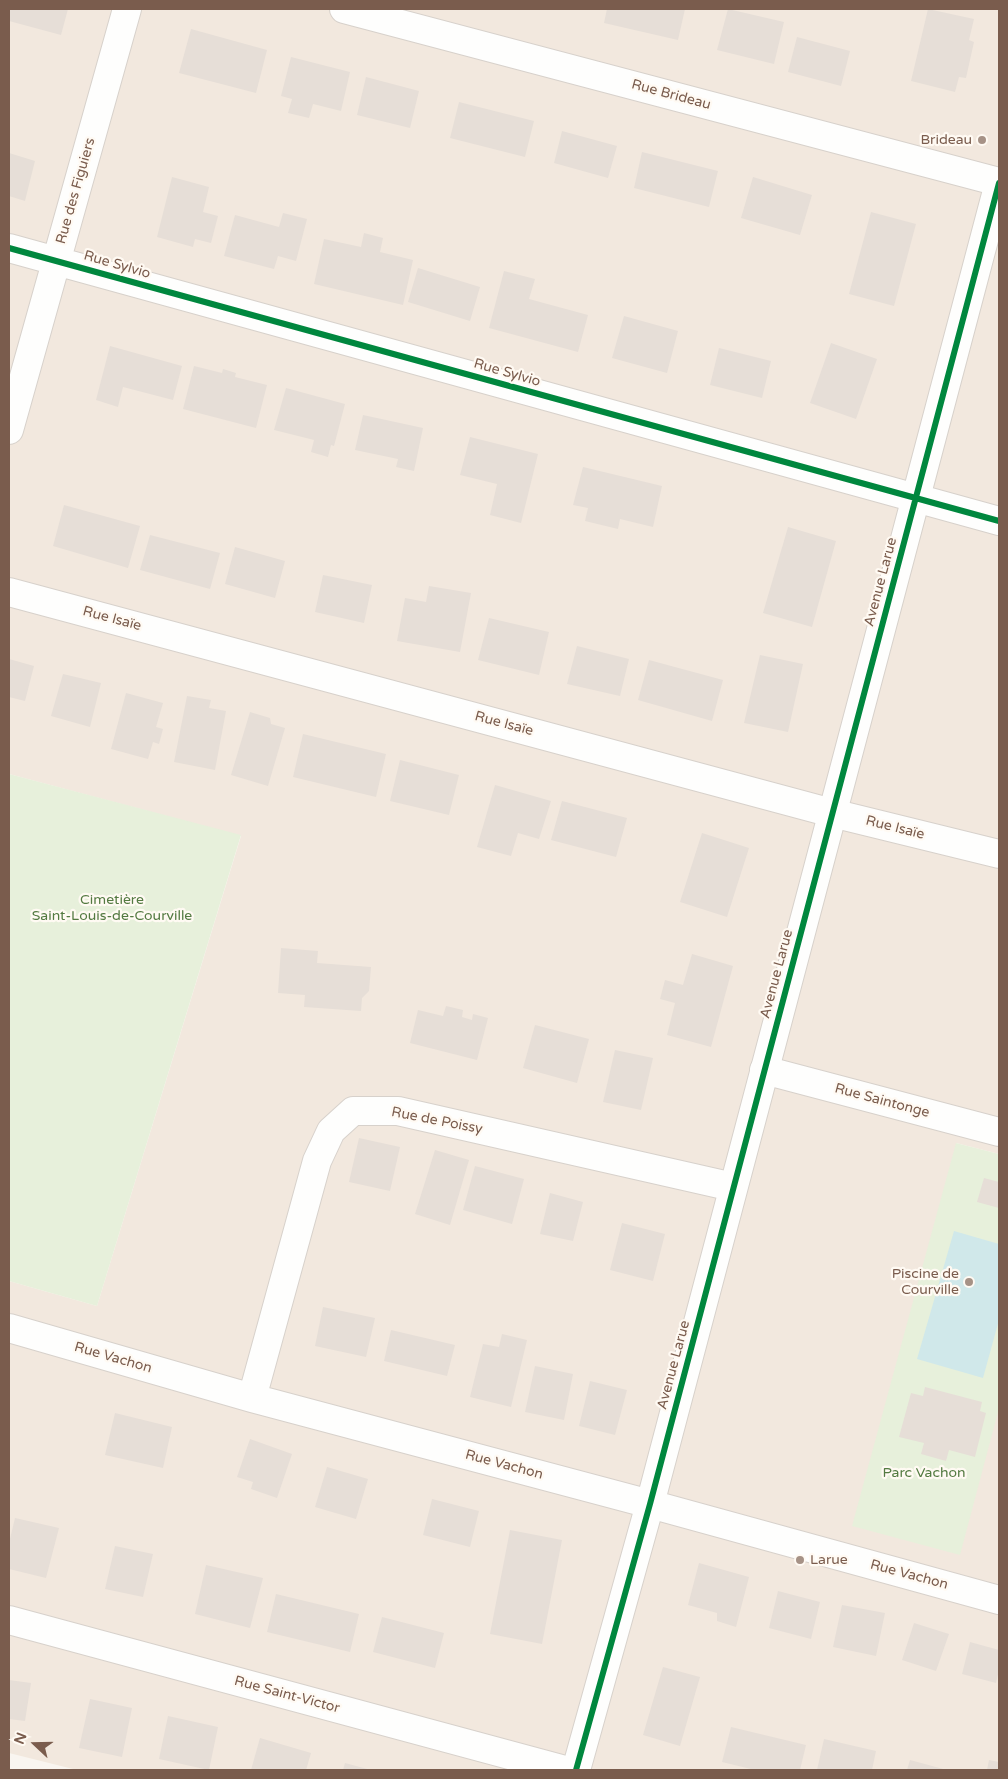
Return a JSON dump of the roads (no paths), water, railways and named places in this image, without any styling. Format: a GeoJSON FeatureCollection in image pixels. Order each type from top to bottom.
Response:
{"type":"FeatureCollection","features":[{"type":"Feature","properties":{"kind":"street","name":"Rue des Figuiers"},"geometry":{"type":"LineString","coordinates":[[9,430],[127,9]]}},
{"type":"Feature","properties":{"kind":"street","name":"Rue Brideau"},"geometry":{"type":"LineString","coordinates":[[344,9],[999,182]]}},
{"type":"Feature","properties":{"kind":"street","name":"Avenue Larue"},"geometry":{"type":"LineString","coordinates":[[576,1770],[650,1504],[999,182]]}},
{"type":"Feature","properties":{"kind":"street","name":"Rue Sylvio"},"geometry":{"type":"LineString","coordinates":[[9,248],[999,522]]}},
{"type":"Feature","properties":{"kind":"street","name":"Rue Isaïe"},"geometry":{"type":"LineString","coordinates":[[9,592],[832,813],[999,854]]}},
{"type":"Feature","properties":{"kind":"street","name":"Rue Saintonge"},"geometry":{"type":"LineString","coordinates":[[764,1070],[999,1132]]}},
{"type":"Feature","properties":{"kind":"street","name":"Rue de Poissy"},"geometry":{"type":"LineString","coordinates":[[252,1398],[317,1161],[331,1131],[353,1111],[398,1111],[734,1187]]}},
{"type":"Feature","properties":{"kind":"street","name":"Rue Vachon"},"geometry":{"type":"LineString","coordinates":[[9,1328],[252,1398],[650,1504],[999,1600]]}},
{"type":"Feature","properties":{"kind":"street","name":"Rue Saint-Victor"},"geometry":{"type":"LineString","coordinates":[[9,1620],[565,1770]]}},
{"type":"Feature","properties":{"kind":"water","name":"Piscine de Courville"},"geometry":{"type":"Polygon","coordinates":[[[954,1231],[999,1244],[999,1320],[983,1378],[917,1359],[954,1231]]]}},
{"type":"Feature","properties":{"kind":"place","name":"Brideau"},"geometry":{"type":"Point","coordinates":[982,140]}},
{"type":"Feature","properties":{"kind":"place","name":"Piscine de Courville"},"geometry":{"type":"Point","coordinates":[969,1282]}},
{"type":"Feature","properties":{"kind":"place","name":"Larue"},"geometry":{"type":"Point","coordinates":[800,1560]}},
{"type":"Feature","properties":{"kind":"park label","name":"Cimetière Saint-Louis-de-Courville"},"geometry":{"type":"Point","coordinates":[112,908]}},
{"type":"Feature","properties":{"kind":"park label","name":"Parc Vachon"},"geometry":{"type":"Point","coordinates":[924,1473]}}]}
